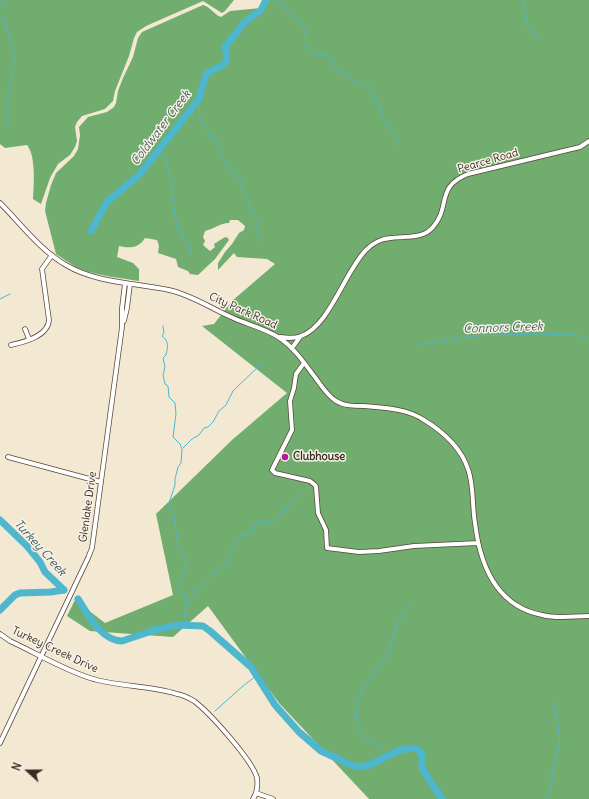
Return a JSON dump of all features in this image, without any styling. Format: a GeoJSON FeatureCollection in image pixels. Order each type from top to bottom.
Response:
{"type":"FeatureCollection","features":[{"type":"Feature","properties":{"kind":"street","name":"Pearce Road"},"geometry":{"type":"LineString","coordinates":[[292,348],[300,337],[311,330],[319,322],[334,302],[356,260],[367,248],[382,240],[415,236],[426,233],[433,228],[441,213],[445,194],[449,187],[458,178],[468,174],[580,147],[589,141]]}},
{"type":"Feature","properties":{"kind":"street","name":"City Park Road"},"geometry":{"type":"LineString","coordinates":[[0,203],[43,248],[66,266],[82,272],[125,283],[167,290],[186,295],[229,316],[279,337],[292,348],[335,401],[351,406],[389,408],[410,413],[425,420],[459,451],[468,469],[478,543],[485,567],[493,582],[502,594],[515,604],[528,611],[542,615],[550,617],[589,616]]}},
{"type":"Feature","properties":{"kind":"street"},"geometry":{"type":"LineString","coordinates":[[11,345],[18,344],[41,334],[49,325],[42,269],[52,255]]}},
{"type":"Feature","properties":{"kind":"street","name":"Glenlake Drive"},"geometry":{"type":"LineString","coordinates":[[122,327],[122,308],[125,283]]}},
{"type":"Feature","properties":{"kind":"street","name":"Glenlake Drive"},"geometry":{"type":"LineString","coordinates":[[0,743],[88,558],[94,536],[122,327],[127,308],[130,284]]}},
{"type":"Feature","properties":{"kind":"street"},"geometry":{"type":"LineString","coordinates":[[25,329],[30,339]]}},
{"type":"Feature","properties":{"kind":"street"},"geometry":{"type":"LineString","coordinates":[[279,337],[300,337]]}},
{"type":"Feature","properties":{"kind":"street"},"geometry":{"type":"LineString","coordinates":[[304,363],[296,371],[294,388],[290,401],[292,430],[272,470],[275,473],[310,481],[315,485],[317,490],[318,513],[326,530],[327,548],[354,552],[379,551],[414,546],[478,543]]}},
{"type":"Feature","properties":{"kind":"street"},"geometry":{"type":"LineString","coordinates":[[8,457],[101,482]]}},
{"type":"Feature","properties":{"kind":"street","name":"Turkey Creek Drive"},"geometry":{"type":"LineString","coordinates":[[0,634],[10,641],[90,678],[103,682],[177,694],[195,702],[241,750],[254,771],[257,779],[256,793],[253,799]]}},
{"type":"Feature","properties":{"kind":"street"},"geometry":{"type":"LineString","coordinates":[[256,793],[273,799]]}},
{"type":"Feature","properties":{"kind":"green space"},"geometry":{"type":"Polygon","coordinates":[[[0,0],[234,0],[222,13],[203,1],[146,26],[137,32],[115,91],[113,101],[105,109],[82,116],[77,122],[75,127],[77,141],[75,147],[70,155],[58,164],[50,178],[41,204],[33,199],[33,163],[30,150],[27,145],[5,148],[0,144],[0,0]]]}},
{"type":"Feature","properties":{"kind":"green space"},"geometry":{"type":"Polygon","coordinates":[[[263,0],[589,0],[589,799],[369,799],[279,703],[208,606],[173,637],[90,631],[67,616],[75,600],[105,623],[173,595],[156,514],[232,440],[287,393],[202,326],[214,324],[232,301],[275,264],[267,259],[237,257],[234,253],[218,270],[218,263],[239,233],[244,230],[245,226],[238,220],[230,220],[229,223],[205,231],[203,237],[205,241],[203,245],[210,251],[215,247],[214,244],[225,237],[229,240],[215,259],[198,275],[190,274],[188,271],[178,267],[176,259],[158,253],[159,246],[157,240],[145,238],[140,244],[134,247],[119,246],[117,257],[133,263],[139,269],[139,281],[103,275],[79,268],[56,254],[45,211],[51,185],[56,173],[74,156],[78,149],[80,135],[79,127],[88,117],[107,112],[114,107],[118,91],[133,57],[138,38],[142,32],[203,5],[221,17],[230,11],[261,8],[263,0]]]}},
{"type":"Feature","properties":{"kind":"waterway"},"geometry":{"type":"LineString","coordinates":[[0,8],[5,0]]}},
{"type":"Feature","properties":{"kind":"waterway","name":"Coldwater Creek"},"geometry":{"type":"LineString","coordinates":[[91,231],[107,202],[139,175],[199,99],[206,74],[224,64],[227,60],[225,47],[244,23],[261,10],[266,0]]}},
{"type":"Feature","properties":{"kind":"waterway"},"geometry":{"type":"LineString","coordinates":[[274,0],[282,3],[292,17],[301,21],[305,31],[306,46],[312,53],[316,55],[324,54],[329,56],[336,70],[349,75],[354,83],[368,86],[375,96],[374,100],[379,105],[384,119],[398,142],[397,148]]}},
{"type":"Feature","properties":{"kind":"waterway"},"geometry":{"type":"LineString","coordinates":[[523,0],[528,26],[539,41]]}},
{"type":"Feature","properties":{"kind":"waterway"},"geometry":{"type":"LineString","coordinates":[[0,15],[4,20],[16,59],[11,73],[12,79],[8,90],[8,130]]}},
{"type":"Feature","properties":{"kind":"waterway"},"geometry":{"type":"LineString","coordinates":[[199,99],[200,120],[215,139],[229,170],[236,173],[242,182],[242,191],[246,195],[252,213],[258,220],[255,229],[262,242]]}},
{"type":"Feature","properties":{"kind":"waterway"},"geometry":{"type":"LineString","coordinates":[[157,152],[166,160],[170,176],[174,179],[171,190],[177,227],[183,232],[182,237],[191,247],[191,256]]}},
{"type":"Feature","properties":{"kind":"waterway"},"geometry":{"type":"LineString","coordinates":[[0,299],[10,294]]}},
{"type":"Feature","properties":{"kind":"waterway"},"geometry":{"type":"LineString","coordinates":[[163,326],[164,333],[162,336],[167,342],[166,355],[163,358],[165,367],[163,375],[165,384],[168,386],[169,397],[175,403],[176,414],[173,437],[180,444],[182,449],[181,463],[178,467],[175,485],[169,503],[174,516],[178,545],[185,556],[186,563],[184,574],[177,587],[181,590],[187,602],[185,620],[190,626]]}},
{"type":"Feature","properties":{"kind":"waterway","name":"Connors Creek"},"geometry":{"type":"LineString","coordinates":[[417,345],[472,336],[537,334],[577,335],[589,340]]}},
{"type":"Feature","properties":{"kind":"waterway"},"geometry":{"type":"LineString","coordinates":[[183,448],[192,439],[199,435],[204,428],[208,427],[213,422],[219,411],[226,405],[233,391],[261,364]]}},
{"type":"Feature","properties":{"kind":"waterway"},"geometry":{"type":"LineString","coordinates":[[188,603],[194,595],[194,588],[204,584],[226,563],[229,559],[232,545],[237,542],[242,534],[247,534],[259,522],[268,523],[277,520],[282,513],[306,490]]}},
{"type":"Feature","properties":{"kind":"waterway","name":"Turkey Creek"},"geometry":{"type":"LineString","coordinates":[[0,520],[27,546],[40,562],[45,572],[64,590]]}},
{"type":"Feature","properties":{"kind":"waterway"},"geometry":{"type":"LineString","coordinates":[[0,610],[15,595],[20,593],[64,590]]}},
{"type":"Feature","properties":{"kind":"waterway","name":"Turkey Creek"},"geometry":{"type":"LineString","coordinates":[[78,599],[101,632],[114,640],[122,641],[155,630],[178,625],[203,626],[251,667],[275,705],[299,732],[321,751],[358,767],[367,766],[398,751],[409,748],[417,749],[422,754],[422,767],[442,799]]}},
{"type":"Feature","properties":{"kind":"waterway"},"geometry":{"type":"LineString","coordinates":[[388,756],[379,745],[361,735],[356,716],[358,701],[363,688],[388,655],[398,621],[412,602]]}},
{"type":"Feature","properties":{"kind":"waterway"},"geometry":{"type":"LineString","coordinates":[[215,711],[256,676]]}},
{"type":"Feature","properties":{"kind":"waterway"},"geometry":{"type":"LineString","coordinates":[[546,799],[552,783],[552,774],[560,742],[553,701]]}},
{"type":"Feature","properties":{"kind":"place","name":"Clubhouse"},"geometry":{"type":"Point","coordinates":[285,457]}}]}
